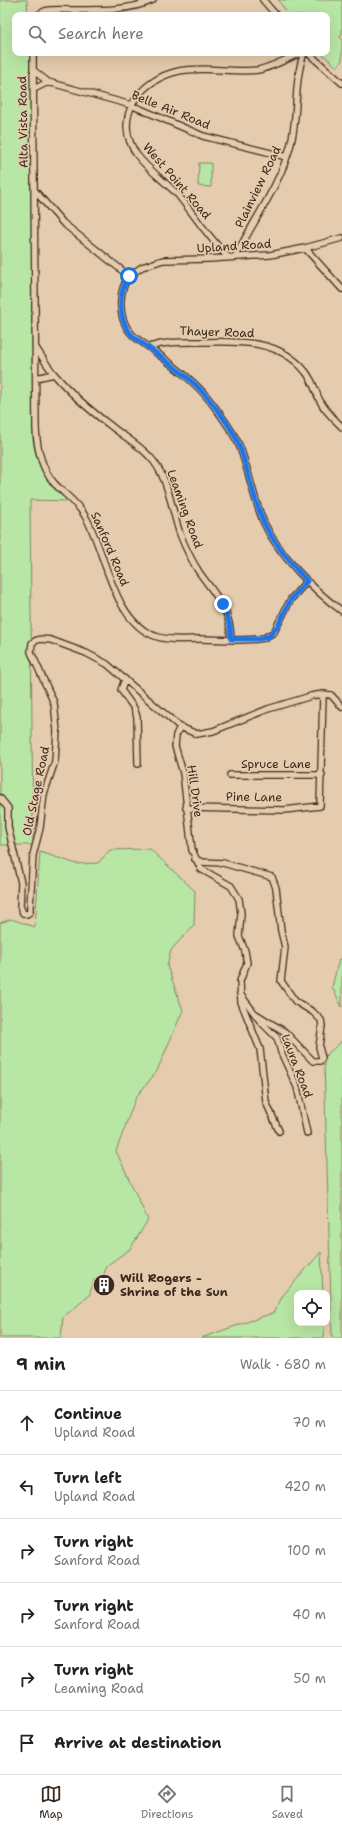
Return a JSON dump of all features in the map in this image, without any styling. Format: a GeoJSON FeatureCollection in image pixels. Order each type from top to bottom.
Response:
{"type":"FeatureCollection","features":[{"type":"Feature","properties":{"kind":"street"},"geometry":{"type":"LineString","coordinates":[[43,12],[50,10],[131,7],[152,0]]}},
{"type":"Feature","properties":{"kind":"street"},"geometry":{"type":"LineString","coordinates":[[263,0],[273,12]]}},
{"type":"Feature","properties":{"kind":"street","name":"Alta Vista Road"},"geometry":{"type":"LineString","coordinates":[[33,56],[35,191]]}},
{"type":"Feature","properties":{"kind":"street"},"geometry":{"type":"LineString","coordinates":[[131,105],[137,96],[149,84],[167,74],[197,69],[256,70],[292,56]]}},
{"type":"Feature","properties":{"kind":"street","name":"Plainview Road"},"geometry":{"type":"LineString","coordinates":[[236,257],[287,157],[292,138],[300,66],[303,56]]}},
{"type":"Feature","properties":{"kind":"street"},"geometry":{"type":"LineString","coordinates":[[311,56],[342,83]]}},
{"type":"Feature","properties":{"kind":"street","name":"Belle Air Road"},"geometry":{"type":"LineString","coordinates":[[34,70],[48,82],[131,105],[203,136],[287,157]]}},
{"type":"Feature","properties":{"kind":"street"},"geometry":{"type":"LineString","coordinates":[[34,88],[48,82]]}},
{"type":"Feature","properties":{"kind":"street","name":"West Point Road"},"geometry":{"type":"LineString","coordinates":[[131,105],[128,117],[128,130],[131,143],[137,155],[173,190],[228,257]]}},
{"type":"Feature","properties":{"kind":"street"},"geometry":{"type":"LineString","coordinates":[[35,191],[63,223],[129,276],[122,296],[121,311],[126,327],[135,338],[149,347],[195,384],[220,414],[240,447],[265,524],[292,565],[307,581],[342,611]]}},
{"type":"Feature","properties":{"kind":"street","name":"Sanford Road"},"geometry":{"type":"LineString","coordinates":[[35,191],[36,436],[40,458],[54,482],[86,516],[93,531],[112,585],[133,621],[144,631],[164,638],[259,639],[269,636],[278,626],[291,599],[307,581]]}},
{"type":"Feature","properties":{"kind":"street","name":"Upland Road"},"geometry":{"type":"LineString","coordinates":[[129,276],[142,267],[163,260],[198,260],[263,256],[305,248],[342,238]]}},
{"type":"Feature","properties":{"kind":"street"},"geometry":{"type":"LineString","coordinates":[[305,248],[342,289]]}},
{"type":"Feature","properties":{"kind":"street","name":"Thayer Road"},"geometry":{"type":"LineString","coordinates":[[149,347],[163,342],[232,342],[254,343],[278,350],[295,361],[306,372],[323,406],[342,427]]}},
{"type":"Feature","properties":{"kind":"street","name":"Leaming Road"},"geometry":{"type":"LineString","coordinates":[[36,347],[54,374],[82,402],[143,451],[154,462],[166,486],[186,548],[199,572],[225,609],[230,626],[231,639]]}},
{"type":"Feature","properties":{"kind":"street"},"geometry":{"type":"LineString","coordinates":[[36,378],[54,374]]}},
{"type":"Feature","properties":{"kind":"street","name":"Old Stage Road"},"geometry":{"type":"LineString","coordinates":[[0,798],[8,808],[8,827],[21,883],[21,910],[27,914],[30,912],[33,855],[40,828],[44,794],[55,761],[57,732],[54,703],[31,652],[32,643],[35,640],[44,639],[86,653],[108,664],[180,727],[197,734],[209,732],[268,709],[323,694]]}},
{"type":"Feature","properties":{"kind":"street"},"geometry":{"type":"LineString","coordinates":[[125,679],[121,690],[136,712],[138,764]]}},
{"type":"Feature","properties":{"kind":"street"},"geometry":{"type":"LineString","coordinates":[[322,775],[323,694],[331,695],[342,707]]}},
{"type":"Feature","properties":{"kind":"street","name":"Hill Drive"},"geometry":{"type":"LineString","coordinates":[[180,727],[176,734],[175,746],[183,773],[186,808],[192,850],[195,858]]}},
{"type":"Feature","properties":{"kind":"street","name":"Spruce Lane"},"geometry":{"type":"LineString","coordinates":[[230,774],[322,775]]}},
{"type":"Feature","properties":{"kind":"street","name":"Pine Lane"},"geometry":{"type":"LineString","coordinates":[[186,808],[284,810],[320,806],[322,775]]}},
{"type":"Feature","properties":{"kind":"street"},"geometry":{"type":"LineString","coordinates":[[195,858],[201,869],[231,886],[239,899],[241,914],[239,936],[247,963],[240,981],[241,1002],[260,1049],[266,1102],[279,1131]]}},
{"type":"Feature","properties":{"kind":"street"},"geometry":{"type":"LineString","coordinates":[[195,858],[202,862],[223,863],[272,877],[275,882],[285,947],[281,981],[295,1001],[313,1012],[321,1020],[322,1026],[319,1047],[322,1058],[317,1062],[313,1061],[285,1032],[256,1014]]}},
{"type":"Feature","properties":{"kind":"street","name":"Laura Road"},"geometry":{"type":"LineString","coordinates":[[240,994],[261,1022],[277,1038],[281,1052],[297,1088],[306,1133]]}},
{"type":"Feature","properties":{"kind":"green space"},"geometry":{"type":"Polygon","coordinates":[[[0,0],[27,0],[28,12],[12,12],[12,56],[30,56],[33,440],[37,459],[44,474],[54,488],[68,501],[30,500],[33,845],[0,845],[0,0]]]}},
{"type":"Feature","properties":{"kind":"green space"},"geometry":{"type":"Polygon","coordinates":[[[278,0],[342,0],[342,34],[340,37],[342,39],[342,60],[337,67],[324,56],[330,56],[330,12],[287,12],[278,0]]]}},
{"type":"Feature","properties":{"kind":"green space"},"geometry":{"type":"Polygon","coordinates":[[[199,163],[211,163],[211,187],[198,186],[199,163]]]}},
{"type":"Feature","properties":{"kind":"green space"},"geometry":{"type":"Polygon","coordinates":[[[150,849],[195,891],[194,925],[171,950],[167,966],[183,1010],[157,1071],[136,1097],[116,1151],[148,1220],[130,1249],[106,1266],[104,1275],[94,1280],[89,1296],[63,1317],[61,1338],[0,1338],[0,923],[11,919],[35,927],[40,852],[77,864],[98,863],[110,850],[150,849]]]}},
{"type":"Feature","properties":{"kind":"green space"},"geometry":{"type":"Polygon","coordinates":[[[339,959],[342,960],[342,1007],[332,987],[339,959]]]}},
{"type":"Feature","properties":{"kind":"green space"},"geometry":{"type":"Polygon","coordinates":[[[342,1041],[342,1338],[332,1338],[324,1061],[325,1056],[342,1041]]]}},
{"type":"Feature","properties":{"kind":"green space"},"geometry":{"type":"Polygon","coordinates":[[[321,1252],[323,1290],[294,1290],[294,1326],[324,1326],[324,1338],[201,1338],[273,1313],[284,1294],[321,1252]]]}},
{"type":"Feature","properties":{"kind":"place","name":"Will Rogers - Shrine of the Sun"},"geometry":{"type":"Point","coordinates":[104,1285]}},
{"type":"Feature","properties":{"kind":"route"},"geometry":{"type":"LineString","coordinates":[[129,276],[123,289],[121,311],[126,327],[135,338],[189,378],[220,414],[240,447],[254,495],[270,534],[292,565],[307,581],[291,599],[274,632],[264,638],[231,639],[228,616],[223,604]]}}]}
